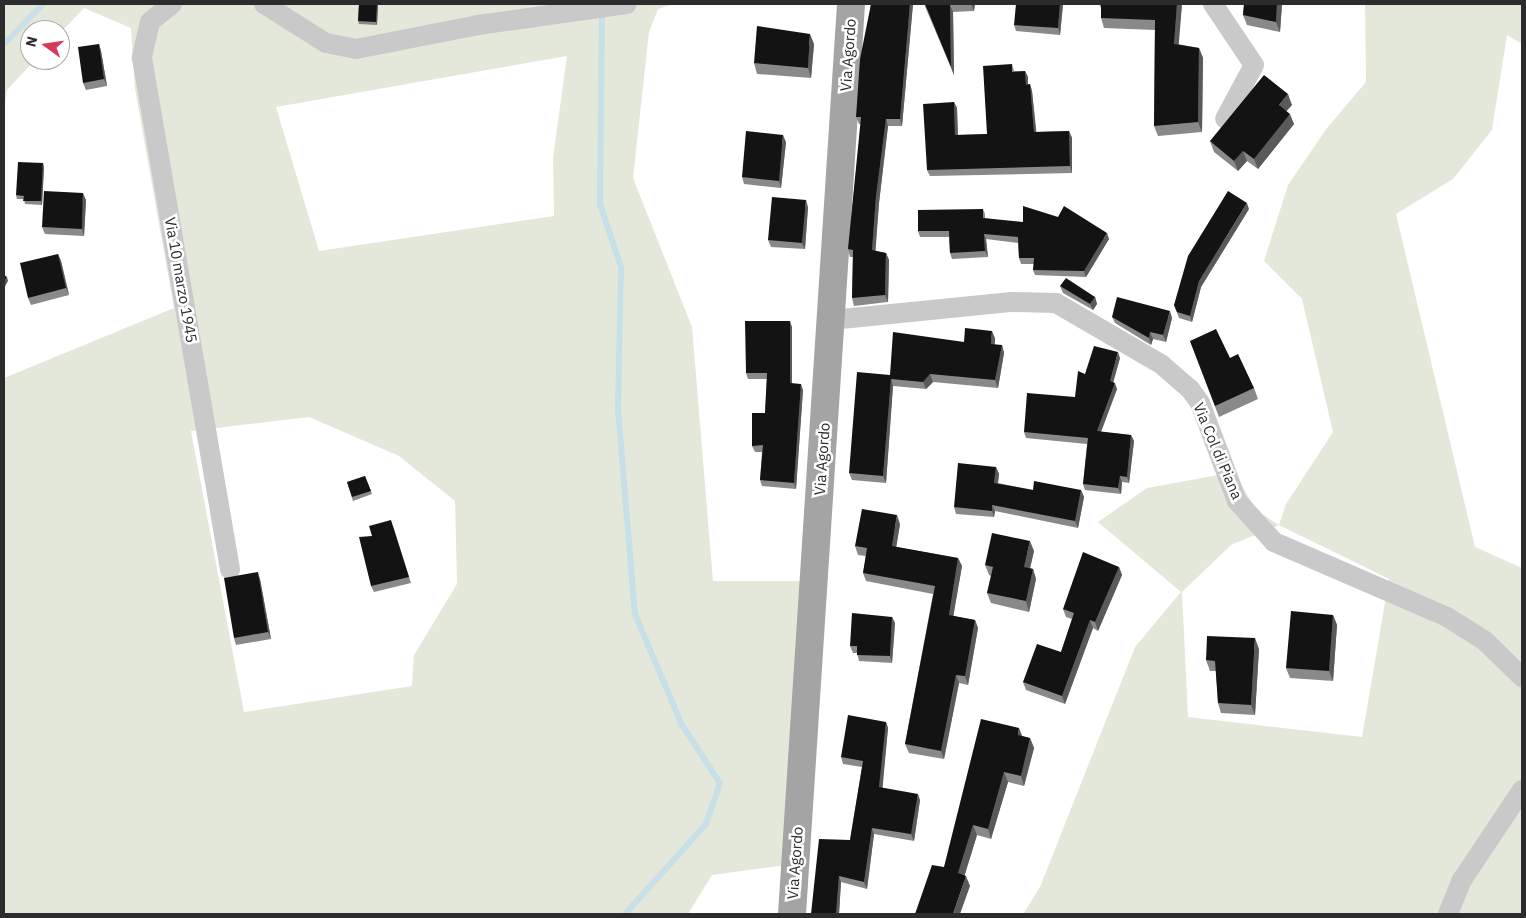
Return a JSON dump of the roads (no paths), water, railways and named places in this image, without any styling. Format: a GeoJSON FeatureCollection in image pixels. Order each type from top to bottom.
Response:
{"type":"FeatureCollection","features":[{"type":"Feature","properties":{"kind":"main road","name":"Via Agordo"},"geometry":{"type":"LineString","coordinates":[[792,914],[851,4]]}},
{"type":"Feature","properties":{"kind":"street","name":"Via 10 marzo 1945"},"geometry":{"type":"LineString","coordinates":[[172,4],[150,22],[142,58],[230,569]]}},
{"type":"Feature","properties":{"kind":"street"},"geometry":{"type":"LineString","coordinates":[[264,4],[319,40],[356,50],[478,25],[620,6]]}},
{"type":"Feature","properties":{"kind":"street"},"geometry":{"type":"LineString","coordinates":[[1213,4],[1254,65],[1225,119]]}},
{"type":"Feature","properties":{"kind":"street","name":"Via Col di Piana"},"geometry":{"type":"LineString","coordinates":[[831,320],[1012,302],[1056,304],[1162,364],[1190,389],[1200,403],[1237,500],[1274,542],[1456,622],[1485,641],[1522,678]]}},
{"type":"Feature","properties":{"kind":"street"},"geometry":{"type":"LineString","coordinates":[[1448,914],[1462,880],[1522,790]]}},
{"type":"Feature","properties":{"kind":"waterway"},"geometry":{"type":"LineString","coordinates":[[4,44],[43,4]]}},
{"type":"Feature","properties":{"kind":"waterway"},"geometry":{"type":"LineString","coordinates":[[602,11],[600,204],[621,267],[618,409],[635,614],[682,725],[720,783],[706,824],[625,914]]}}]}
